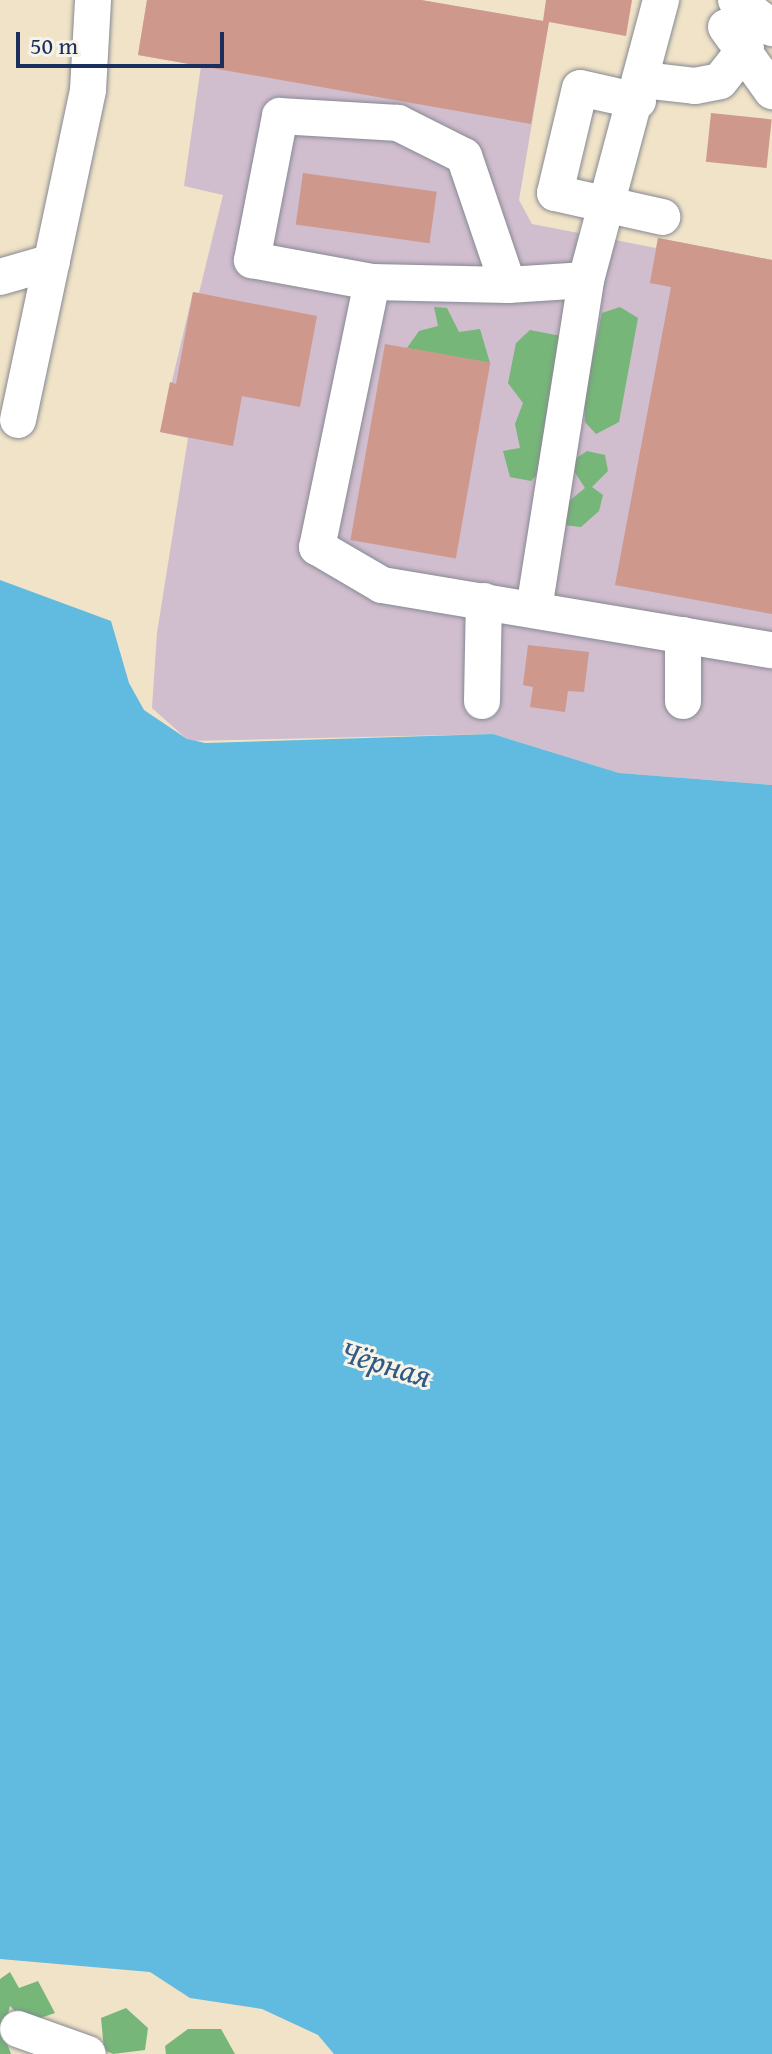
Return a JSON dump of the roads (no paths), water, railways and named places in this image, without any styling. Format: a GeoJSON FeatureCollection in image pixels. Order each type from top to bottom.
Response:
{"type":"FeatureCollection","features":[{"type":"Feature","properties":{"kind":"lane"},"geometry":{"type":"LineString","coordinates":[[534,609],[586,280],[641,91],[661,0]]}},
{"type":"Feature","properties":{"kind":"lane"},"geometry":{"type":"LineString","coordinates":[[18,420],[88,90],[88,1]]}},
{"type":"Feature","properties":{"kind":"lane"},"geometry":{"type":"LineString","coordinates":[[662,217],[555,193],[580,88],[641,91],[720,81],[749,19]]}},
{"type":"Feature","properties":{"kind":"lane"},"geometry":{"type":"LineString","coordinates":[[749,19],[772,91]]}},
{"type":"Feature","properties":{"kind":"lane"},"geometry":{"type":"LineString","coordinates":[[508,285],[464,156],[398,123],[280,116],[252,260],[372,282],[508,285],[586,280]]}},
{"type":"Feature","properties":{"kind":"lane"},"geometry":{"type":"LineString","coordinates":[[0,277],[52,262]]}},
{"type":"Feature","properties":{"kind":"lane"},"geometry":{"type":"LineString","coordinates":[[372,282],[317,547],[382,585],[772,650]]}},
{"type":"Feature","properties":{"kind":"lane"},"geometry":{"type":"LineString","coordinates":[[482,701],[484,601]]}},
{"type":"Feature","properties":{"kind":"lane"},"geometry":{"type":"LineString","coordinates":[[683,635],[683,701]]}},
{"type":"Feature","properties":{"kind":"lane"},"geometry":{"type":"LineString","coordinates":[[14,2036],[88,2054]]}},
{"type":"Feature","properties":{"kind":"water","name":"Чёрная"},"geometry":{"type":"Polygon","coordinates":[[[0,580],[111,621],[129,683],[144,710],[187,739],[205,743],[493,734],[619,773],[772,785],[772,2054],[334,2054],[318,2035],[262,2009],[190,1998],[150,1972],[0,1959],[0,580]]]}}]}
